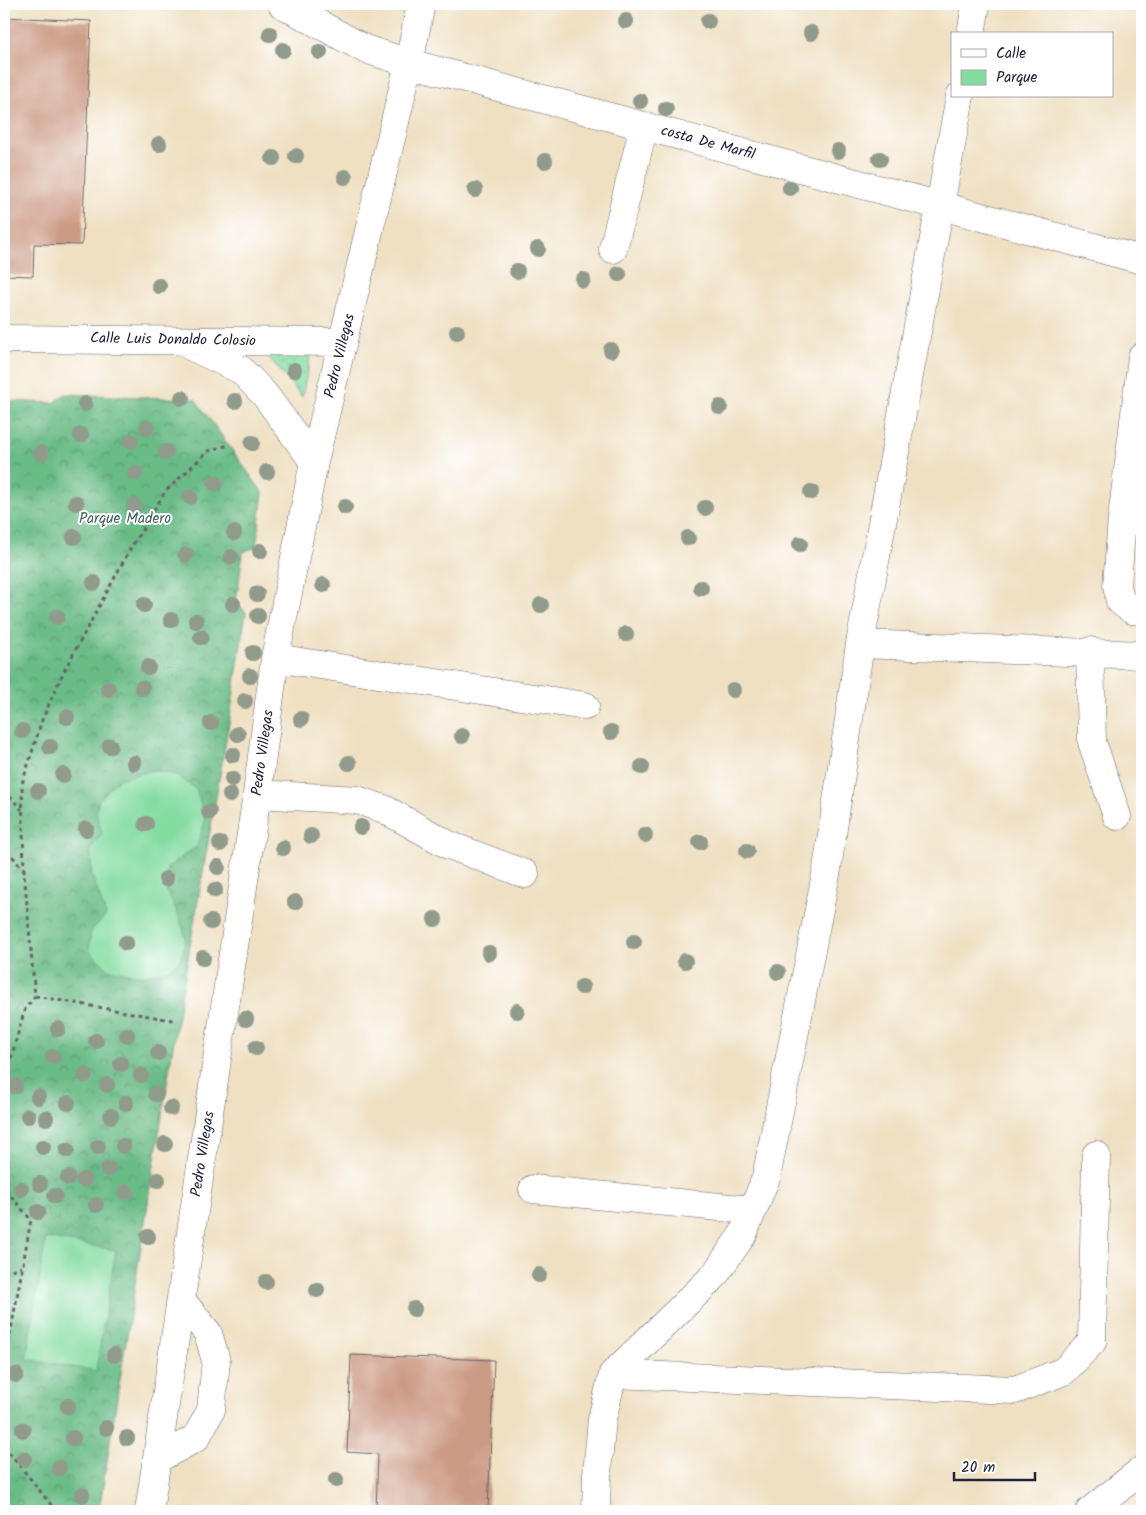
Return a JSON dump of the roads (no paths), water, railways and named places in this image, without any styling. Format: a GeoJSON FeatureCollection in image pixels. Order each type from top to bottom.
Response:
{"type":"FeatureCollection","features":[{"type":"Feature","properties":{"kind":"street","name":"costa De Marfil"},"geometry":{"type":"LineString","coordinates":[[282,4],[366,49],[409,64],[940,204],[1142,260]]}},
{"type":"Feature","properties":{"kind":"street","name":"Pedro Villegas"},"geometry":{"type":"LineString","coordinates":[[149,1511],[257,794],[275,658],[314,462],[409,64],[421,4]]}},
{"type":"Feature","properties":{"kind":"street"},"geometry":{"type":"LineString","coordinates":[[971,32],[976,4]]}},
{"type":"Feature","properties":{"kind":"street"},"geometry":{"type":"LineString","coordinates":[[596,1511],[602,1419],[614,1374],[714,1276],[743,1234],[751,1210],[766,1178],[827,869],[860,644],[960,98]]}},
{"type":"Feature","properties":{"kind":"street"},"geometry":{"type":"LineString","coordinates":[[612,249],[644,126]]}},
{"type":"Feature","properties":{"kind":"street","name":"Calle Luis Donaldo Colosio"},"geometry":{"type":"LineString","coordinates":[[4,339],[343,342]]}},
{"type":"Feature","properties":{"kind":"street"},"geometry":{"type":"LineString","coordinates":[[176,340],[241,370],[265,395],[314,462]]}},
{"type":"Feature","properties":{"kind":"street"},"geometry":{"type":"LineString","coordinates":[[1142,357],[1122,518],[1117,585],[1120,601],[1132,610],[1142,611]]}},
{"type":"Feature","properties":{"kind":"street"},"geometry":{"type":"LineString","coordinates":[[860,644],[1142,654]]}},
{"type":"Feature","properties":{"kind":"street"},"geometry":{"type":"LineString","coordinates":[[1090,651],[1092,742],[1117,816]]}},
{"type":"Feature","properties":{"kind":"street"},"geometry":{"type":"LineString","coordinates":[[275,658],[585,706]]}},
{"type":"Feature","properties":{"kind":"street"},"geometry":{"type":"LineString","coordinates":[[257,794],[357,800],[384,809],[449,845],[525,874]]}},
{"type":"Feature","properties":{"kind":"street"},"geometry":{"type":"LineString","coordinates":[[614,1374],[1014,1390],[1064,1370],[1092,1342],[1096,1155]]}},
{"type":"Feature","properties":{"kind":"street"},"geometry":{"type":"LineString","coordinates":[[533,1189],[751,1210]]}},
{"type":"Feature","properties":{"kind":"street"},"geometry":{"type":"LineString","coordinates":[[157,1459],[196,1438],[210,1410],[216,1361],[208,1333],[181,1300]]}},
{"type":"Feature","properties":{"kind":"street"},"geometry":{"type":"LineString","coordinates":[[1094,1508],[1142,1470]]}},
{"type":"Feature","properties":{"kind":"street"},"geometry":{"type":"LineString","coordinates":[[1094,1508],[1142,1496]]}},
{"type":"Feature","properties":{"kind":"park label","name":"Parque Madero"},"geometry":{"type":"Point","coordinates":[125,519]}}]}
